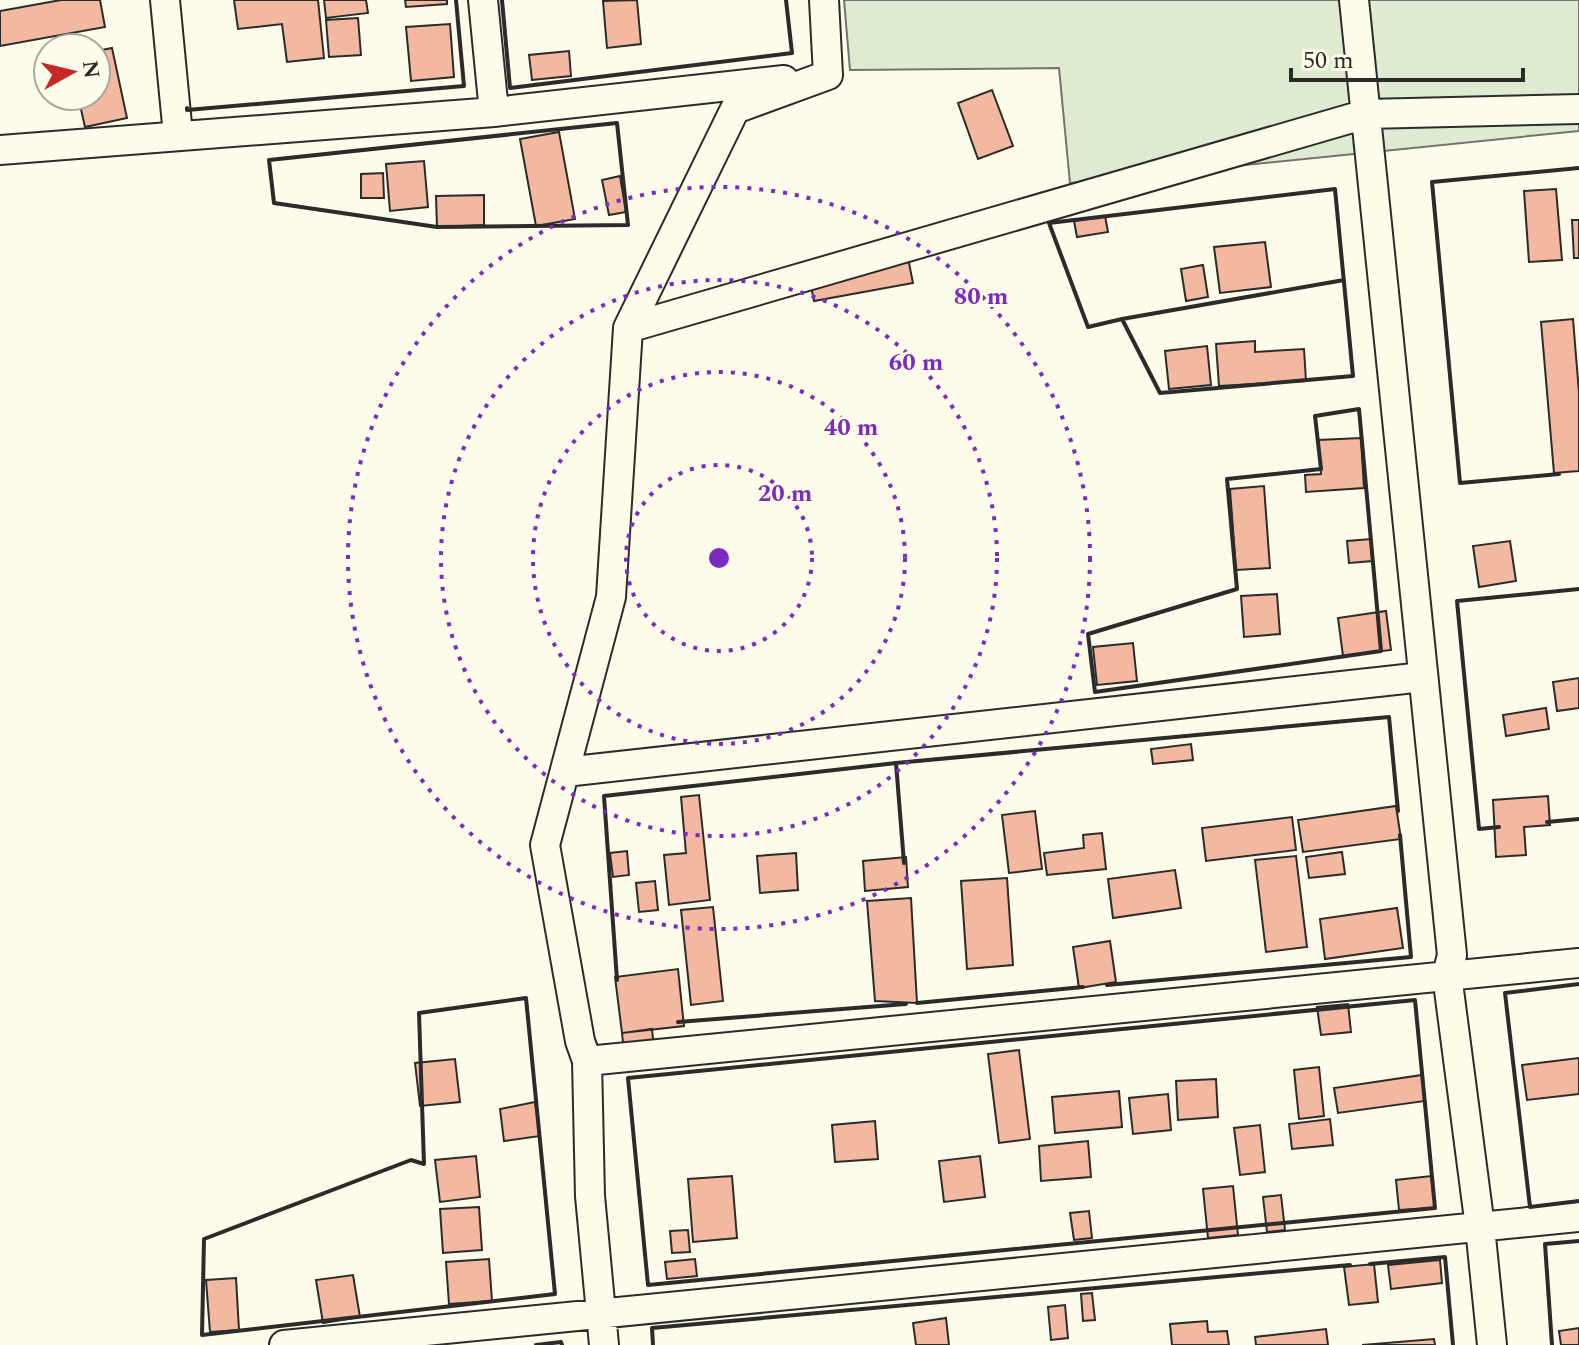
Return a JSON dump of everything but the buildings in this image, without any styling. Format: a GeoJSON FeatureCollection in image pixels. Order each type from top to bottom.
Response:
{"type":"FeatureCollection","features":[{"type":"Feature","properties":{"kind":"street"},"geometry":{"type":"LineString","coordinates":[[165,0],[178,135]]}},
{"type":"Feature","properties":{"kind":"street"},"geometry":{"type":"LineString","coordinates":[[483,0],[494,112]]}},
{"type":"Feature","properties":{"kind":"street"},"geometry":{"type":"LineString","coordinates":[[824,0],[828,75]]}},
{"type":"Feature","properties":{"kind":"street"},"geometry":{"type":"LineString","coordinates":[[1354,0],[1452,955],[1447,975],[1492,1345]]}},
{"type":"Feature","properties":{"kind":"street"},"geometry":{"type":"LineString","coordinates":[[0,150],[494,112],[828,75]]}},
{"type":"Feature","properties":{"kind":"street"},"geometry":{"type":"LineString","coordinates":[[604,1345],[590,1196],[587,1061],[580,1041],[545,845],[611,597],[628,328],[735,109],[828,75]]}},
{"type":"Feature","properties":{"kind":"street"},"geometry":{"type":"LineString","coordinates":[[628,328],[1366,114],[1579,109]]}},
{"type":"Feature","properties":{"kind":"street"},"geometry":{"type":"LineString","coordinates":[[565,772],[1423,677]]}},
{"type":"Feature","properties":{"kind":"street"},"geometry":{"type":"LineString","coordinates":[[587,1061],[1579,963]]}},
{"type":"Feature","properties":{"kind":"street"},"geometry":{"type":"LineString","coordinates":[[284,1345],[1579,1217]]}},
{"type":"Feature","properties":{"kind":"green space"},"geometry":{"type":"Polygon","coordinates":[[[844,0],[1579,0],[1579,131],[1070,183],[1059,68],[850,70],[844,0]]]}},
{"type":"Feature","properties":{"kind":"wall"},"geometry":{"type":"LineString","coordinates":[[187,108],[464,86],[456,0]]}},
{"type":"Feature","properties":{"kind":"wall"},"geometry":{"type":"LineString","coordinates":[[502,0],[510,88],[792,53],[786,0]]}},
{"type":"Feature","properties":{"kind":"wall"},"geometry":{"type":"LineString","coordinates":[[617,123],[628,225],[437,227],[274,203],[269,160],[617,123]]}},
{"type":"Feature","properties":{"kind":"wall"},"geometry":{"type":"LineString","coordinates":[[1559,474],[1460,483],[1432,182],[1579,168]]}},
{"type":"Feature","properties":{"kind":"wall"},"geometry":{"type":"LineString","coordinates":[[1335,189],[1353,376],[1160,393],[1122,319],[1088,327],[1049,223],[1335,189]]}},
{"type":"Feature","properties":{"kind":"wall"},"geometry":{"type":"LineString","coordinates":[[1122,319],[1344,280]]}},
{"type":"Feature","properties":{"kind":"wall"},"geometry":{"type":"LineString","coordinates":[[1359,409],[1381,651],[1095,692],[1088,634],[1237,589],[1227,479],[1321,469],[1315,416],[1359,409]]}},
{"type":"Feature","properties":{"kind":"wall"},"geometry":{"type":"LineString","coordinates":[[1499,827],[1479,829],[1457,601],[1579,589]]}},
{"type":"Feature","properties":{"kind":"wall"},"geometry":{"type":"LineString","coordinates":[[617,980],[604,796],[896,763],[1389,717],[1398,811]]}},
{"type":"Feature","properties":{"kind":"wall"},"geometry":{"type":"LineString","coordinates":[[896,763],[904,863]]}},
{"type":"Feature","properties":{"kind":"wall"},"geometry":{"type":"LineString","coordinates":[[1547,822],[1579,819]]}},
{"type":"Feature","properties":{"kind":"wall"},"geometry":{"type":"LineString","coordinates":[[1107,985],[1411,957],[1400,835]]}},
{"type":"Feature","properties":{"kind":"wall"},"geometry":{"type":"LineString","coordinates":[[1579,984],[1505,993],[1530,1207],[1579,1201]]}},
{"type":"Feature","properties":{"kind":"wall"},"geometry":{"type":"LineString","coordinates":[[917,1003],[1083,987]]}},
{"type":"Feature","properties":{"kind":"wall"},"geometry":{"type":"LineString","coordinates":[[526,998],[555,1294],[202,1335],[204,1239],[411,1160],[424,1164],[419,1013],[526,998]]}},
{"type":"Feature","properties":{"kind":"wall"},"geometry":{"type":"LineString","coordinates":[[1415,1000],[1435,1208],[648,1285],[628,1078],[1415,1000]]}},
{"type":"Feature","properties":{"kind":"wall"},"geometry":{"type":"LineString","coordinates":[[678,1022],[906,1004]]}},
{"type":"Feature","properties":{"kind":"wall"},"geometry":{"type":"LineString","coordinates":[[1552,1345],[1545,1244],[1579,1241]]}},
{"type":"Feature","properties":{"kind":"wall"},"geometry":{"type":"LineString","coordinates":[[1370,1264],[1445,1257],[1453,1345]]}},
{"type":"Feature","properties":{"kind":"wall"},"geometry":{"type":"LineString","coordinates":[[653,1345],[652,1328],[1350,1265]]}},
{"type":"Feature","properties":{"kind":"wall"},"geometry":{"type":"LineString","coordinates":[[536,1345],[561,1342],[562,1345]]}}]}
